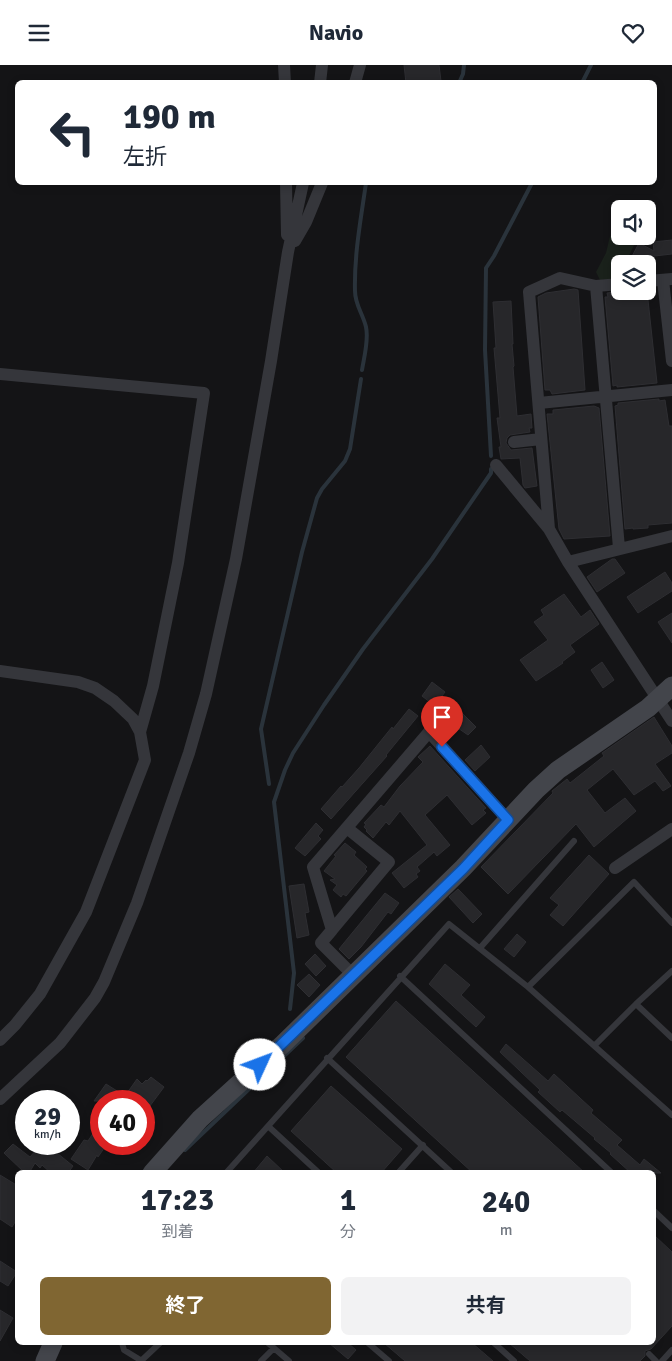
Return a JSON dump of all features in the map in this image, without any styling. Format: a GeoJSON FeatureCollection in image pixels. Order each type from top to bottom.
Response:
{"type":"FeatureCollection","features":[{"type":"Feature","properties":{"kind":"street"},"geometry":{"type":"LineString","coordinates":[[284,65],[285,80]]}},
{"type":"Feature","properties":{"kind":"street"},"geometry":{"type":"LineString","coordinates":[[320,80],[322,65]]}},
{"type":"Feature","properties":{"kind":"street"},"geometry":{"type":"LineString","coordinates":[[355,80],[360,65]]}},
{"type":"Feature","properties":{"kind":"street"},"geometry":{"type":"LineString","coordinates":[[286,185],[288,252]]}},
{"type":"Feature","properties":{"kind":"street"},"geometry":{"type":"LineString","coordinates":[[0,1099],[60,1043],[95,998],[104,982],[122,941],[155,853],[192,745],[221,630],[254,462],[288,252],[303,185]]}},
{"type":"Feature","properties":{"kind":"street"},"geometry":{"type":"LineString","coordinates":[[288,252],[306,222],[321,185]]}},
{"type":"Feature","properties":{"kind":"street"},"geometry":{"type":"LineString","coordinates":[[549,529],[529,292],[560,279],[596,286],[611,285]]}},
{"type":"Feature","properties":{"kind":"street"},"geometry":{"type":"LineString","coordinates":[[668,279],[672,361]]}},
{"type":"Feature","properties":{"kind":"street"},"geometry":{"type":"LineString","coordinates":[[596,286],[619,549]]}},
{"type":"Feature","properties":{"kind":"street"},"geometry":{"type":"LineString","coordinates":[[0,374],[204,393],[178,563],[153,686],[140,732]]}},
{"type":"Feature","properties":{"kind":"street"},"geometry":{"type":"LineString","coordinates":[[538,403],[672,390]]}},
{"type":"Feature","properties":{"kind":"street"},"geometry":{"type":"LineString","coordinates":[[514,442],[542,439]]}},
{"type":"Feature","properties":{"kind":"street"},"geometry":{"type":"LineString","coordinates":[[496,465],[549,529],[568,562],[672,721]]}},
{"type":"Feature","properties":{"kind":"street"},"geometry":{"type":"LineString","coordinates":[[568,562],[672,536]]}},
{"type":"Feature","properties":{"kind":"street"},"geometry":{"type":"LineString","coordinates":[[0,671],[78,682],[95,688],[114,701],[134,719],[140,732],[145,761],[86,911],[40,994],[16,1025],[0,1040]]}},
{"type":"Feature","properties":{"kind":"street"},"geometry":{"type":"LineString","coordinates":[[155,1170],[200,1119],[283,1044],[463,869],[558,770],[624,726],[658,700],[672,686]]}},
{"type":"Feature","properties":{"kind":"street"},"geometry":{"type":"LineString","coordinates":[[332,930],[313,867],[429,732],[508,820]]}},
{"type":"Feature","properties":{"kind":"street"},"geometry":{"type":"LineString","coordinates":[[347,828],[390,862],[321,943],[353,975]]}},
{"type":"Feature","properties":{"kind":"street"},"geometry":{"type":"LineString","coordinates":[[615,868],[672,829]]}},
{"type":"Feature","properties":{"kind":"street"},"geometry":{"type":"LineString","coordinates":[[45,1361],[52,1345]]}},
{"type":"Feature","properties":{"kind":"lane"},"geometry":{"type":"LineString","coordinates":[[480,948],[574,841]]}},
{"type":"Feature","properties":{"kind":"lane"},"geometry":{"type":"LineString","coordinates":[[528,987],[634,882],[672,923]]}},
{"type":"Feature","properties":{"kind":"lane"},"geometry":{"type":"LineString","coordinates":[[229,1170],[400,976],[449,924],[528,987],[672,1115]]}},
{"type":"Feature","properties":{"kind":"lane"},"geometry":{"type":"LineString","coordinates":[[595,1045],[672,971]]}},
{"type":"Feature","properties":{"kind":"lane"},"geometry":{"type":"LineString","coordinates":[[400,976],[609,1170]]}},
{"type":"Feature","properties":{"kind":"lane"},"geometry":{"type":"LineString","coordinates":[[636,1004],[672,1038]]}},
{"type":"Feature","properties":{"kind":"lane"},"geometry":{"type":"LineString","coordinates":[[327,1058],[449,1170]]}},
{"type":"Feature","properties":{"kind":"lane"},"geometry":{"type":"LineString","coordinates":[[268,1126],[316,1170]]}},
{"type":"Feature","properties":{"kind":"lane"},"geometry":{"type":"LineString","coordinates":[[401,1170],[423,1145]]}},
{"type":"Feature","properties":{"kind":"lane"},"geometry":{"type":"LineString","coordinates":[[656,1213],[672,1228]]}},
{"type":"Feature","properties":{"kind":"lane"},"geometry":{"type":"LineString","coordinates":[[123,1345],[124,1350],[141,1361],[158,1345]]}},
{"type":"Feature","properties":{"kind":"lane"},"geometry":{"type":"LineString","coordinates":[[270,1345],[289,1361]]}},
{"type":"Feature","properties":{"kind":"lane"},"geometry":{"type":"LineString","coordinates":[[370,1345],[389,1361]]}},
{"type":"Feature","properties":{"kind":"lane"},"geometry":{"type":"LineString","coordinates":[[496,1345],[514,1361]]}},
{"type":"Feature","properties":{"kind":"lane"},"geometry":{"type":"LineString","coordinates":[[261,1361],[274,1348]]}},
{"type":"Feature","properties":{"kind":"lane"},"geometry":{"type":"LineString","coordinates":[[662,1361],[672,1349]]}},
{"type":"Feature","properties":{"kind":"lane"},"geometry":{"type":"LineString","coordinates":[[649,1354],[656,1361]]}},
{"type":"Feature","properties":{"kind":"shaded area"},"geometry":{"type":"Polygon","coordinates":[[[610,236],[611,245],[634,245],[629,255],[611,255],[611,279],[600,280],[596,272],[606,253],[610,236]]]}},
{"type":"Feature","properties":{"kind":"building"},"geometry":{"type":"Polygon","coordinates":[[[404,65],[439,65],[441,80],[406,80],[404,65]]]}},
{"type":"Feature","properties":{"kind":"building"},"geometry":{"type":"Polygon","coordinates":[[[672,240],[672,254],[633,255],[638,245],[643,245],[654,251],[653,245],[656,245],[656,242],[672,240]]]}},
{"type":"Feature","properties":{"kind":"building"},"geometry":{"type":"Polygon","coordinates":[[[578,290],[585,390],[552,394],[550,390],[545,390],[538,297],[546,293],[578,290]]]}},
{"type":"Feature","properties":{"kind":"building"},"geometry":{"type":"Polygon","coordinates":[[[611,292],[611,300],[648,300],[657,383],[613,386],[605,297],[608,297],[607,293],[611,292]]]}},
{"type":"Feature","properties":{"kind":"building"},"geometry":{"type":"Polygon","coordinates":[[[511,301],[517,416],[531,414],[532,428],[529,428],[530,432],[510,435],[506,443],[511,450],[532,448],[537,486],[525,488],[520,458],[501,459],[499,447],[501,447],[497,418],[500,418],[494,348],[496,348],[493,302],[511,301]]]}},
{"type":"Feature","properties":{"kind":"building"},"geometry":{"type":"Polygon","coordinates":[[[659,399],[659,401],[665,400],[669,426],[672,426],[672,523],[648,525],[648,528],[625,529],[615,406],[618,403],[659,399]]]}},
{"type":"Feature","properties":{"kind":"building"},"geometry":{"type":"Polygon","coordinates":[[[594,406],[599,408],[610,536],[564,539],[559,529],[547,414],[553,414],[553,410],[594,406]]]}},
{"type":"Feature","properties":{"kind":"building"},"geometry":{"type":"Polygon","coordinates":[[[612,559],[615,559],[625,573],[597,592],[587,577],[612,559]]]}},
{"type":"Feature","properties":{"kind":"building"},"geometry":{"type":"Polygon","coordinates":[[[665,572],[672,583],[672,591],[638,613],[627,597],[665,572]]]}},
{"type":"Feature","properties":{"kind":"building"},"geometry":{"type":"Polygon","coordinates":[[[564,594],[581,617],[590,610],[599,624],[570,645],[575,652],[563,663],[536,681],[520,660],[548,640],[534,622],[544,615],[541,610],[564,594]]]}},
{"type":"Feature","properties":{"kind":"building"},"geometry":{"type":"Polygon","coordinates":[[[672,613],[672,643],[658,622],[672,613]]]}},
{"type":"Feature","properties":{"kind":"building"},"geometry":{"type":"Polygon","coordinates":[[[602,662],[614,680],[603,688],[591,670],[602,662]]]}},
{"type":"Feature","properties":{"kind":"building"},"geometry":{"type":"Polygon","coordinates":[[[432,682],[445,692],[442,696],[460,709],[476,727],[468,735],[442,717],[444,713],[422,696],[432,682]]]}},
{"type":"Feature","properties":{"kind":"building"},"geometry":{"type":"Polygon","coordinates":[[[409,709],[418,716],[387,756],[331,819],[321,809],[409,709]]]}},
{"type":"Feature","properties":{"kind":"building"},"geometry":{"type":"Polygon","coordinates":[[[654,717],[672,746],[672,753],[655,764],[671,786],[663,791],[655,781],[634,795],[613,769],[587,790],[605,813],[625,798],[636,811],[594,847],[576,824],[508,894],[481,867],[553,793],[552,791],[567,779],[570,783],[604,756],[602,753],[654,717]]]}},
{"type":"Feature","properties":{"kind":"building"},"geometry":{"type":"Polygon","coordinates":[[[481,745],[490,757],[475,771],[465,760],[481,745]]]}},
{"type":"Feature","properties":{"kind":"building"},"geometry":{"type":"Polygon","coordinates":[[[430,746],[486,808],[483,810],[486,813],[472,825],[447,795],[425,815],[450,845],[437,856],[434,852],[417,867],[420,871],[416,874],[418,877],[404,888],[392,873],[427,845],[400,811],[389,825],[386,822],[373,838],[366,831],[364,827],[366,824],[364,823],[381,805],[384,807],[400,786],[423,762],[418,757],[430,746]]]}},
{"type":"Feature","properties":{"kind":"building"},"geometry":{"type":"Polygon","coordinates":[[[316,823],[323,830],[318,836],[321,839],[305,856],[295,848],[316,823]]]}},
{"type":"Feature","properties":{"kind":"building"},"geometry":{"type":"Polygon","coordinates":[[[345,843],[356,852],[354,855],[367,867],[365,869],[367,871],[346,896],[343,894],[341,897],[333,890],[337,885],[330,880],[335,879],[324,871],[336,856],[334,855],[345,843]]]}},
{"type":"Feature","properties":{"kind":"building"},"geometry":{"type":"Polygon","coordinates":[[[589,855],[609,874],[563,926],[550,915],[559,905],[550,898],[589,855]]]}},
{"type":"Feature","properties":{"kind":"building"},"geometry":{"type":"Polygon","coordinates":[[[304,884],[309,912],[305,913],[309,935],[297,938],[289,886],[304,884]]]}},
{"type":"Feature","properties":{"kind":"building"},"geometry":{"type":"Polygon","coordinates":[[[458,889],[482,914],[473,923],[449,897],[458,889]]]}},
{"type":"Feature","properties":{"kind":"building"},"geometry":{"type":"Polygon","coordinates":[[[385,893],[399,903],[391,914],[388,912],[361,947],[349,959],[339,949],[385,893]]]}},
{"type":"Feature","properties":{"kind":"building"},"geometry":{"type":"Polygon","coordinates":[[[517,934],[526,942],[514,957],[504,949],[517,934]]]}},
{"type":"Feature","properties":{"kind":"building"},"geometry":{"type":"Polygon","coordinates":[[[315,954],[326,966],[316,976],[305,964],[315,954]]]}},
{"type":"Feature","properties":{"kind":"building"},"geometry":{"type":"Polygon","coordinates":[[[445,964],[470,985],[461,995],[485,1017],[476,1027],[429,984],[445,964]]]}},
{"type":"Feature","properties":{"kind":"building"},"geometry":{"type":"Polygon","coordinates":[[[309,974],[320,985],[309,997],[297,985],[309,974]]]}},
{"type":"Feature","properties":{"kind":"building"},"geometry":{"type":"Polygon","coordinates":[[[396,1001],[582,1170],[470,1170],[346,1057],[396,1001]]]}},
{"type":"Feature","properties":{"kind":"building"},"geometry":{"type":"Polygon","coordinates":[[[506,1044],[548,1081],[554,1074],[593,1110],[591,1113],[622,1140],[617,1145],[640,1165],[644,1159],[661,1173],[656,1173],[656,1170],[628,1170],[595,1138],[562,1110],[560,1112],[538,1092],[540,1090],[500,1052],[506,1044]]]}},
{"type":"Feature","properties":{"kind":"building"},"geometry":{"type":"Polygon","coordinates":[[[151,1077],[164,1087],[155,1099],[155,1090],[129,1090],[137,1079],[142,1084],[151,1077]]]}},
{"type":"Feature","properties":{"kind":"building"},"geometry":{"type":"Polygon","coordinates":[[[106,1084],[116,1090],[102,1090],[106,1084]]]}},
{"type":"Feature","properties":{"kind":"building"},"geometry":{"type":"Polygon","coordinates":[[[331,1086],[402,1149],[384,1170],[334,1170],[291,1131],[331,1086]]]}},
{"type":"Feature","properties":{"kind":"building"},"geometry":{"type":"Polygon","coordinates":[[[90,1138],[90,1155],[97,1155],[88,1170],[71,1159],[74,1155],[80,1155],[80,1146],[84,1140],[88,1141],[90,1138]]]}},
{"type":"Feature","properties":{"kind":"building"},"geometry":{"type":"Polygon","coordinates":[[[13,1144],[15,1146],[15,1155],[27,1155],[30,1157],[32,1155],[60,1155],[73,1166],[70,1170],[48,1170],[42,1165],[40,1168],[35,1163],[31,1170],[22,1170],[4,1153],[13,1144]]]}},
{"type":"Feature","properties":{"kind":"building"},"geometry":{"type":"Polygon","coordinates":[[[267,1156],[282,1170],[255,1170],[267,1156]]]}},
{"type":"Feature","properties":{"kind":"building"},"geometry":{"type":"Polygon","coordinates":[[[0,1175],[15,1184],[15,1222],[12,1227],[0,1219],[0,1175]]]}},
{"type":"Feature","properties":{"kind":"building"},"geometry":{"type":"Polygon","coordinates":[[[656,1237],[672,1252],[672,1326],[656,1344],[656,1237]]]}},
{"type":"Feature","properties":{"kind":"building"},"geometry":{"type":"Polygon","coordinates":[[[0,1261],[15,1271],[15,1275],[8,1286],[0,1281],[0,1261]]]}},
{"type":"Feature","properties":{"kind":"building"},"geometry":{"type":"Polygon","coordinates":[[[0,1310],[13,1318],[0,1341],[0,1310]]]}},
{"type":"Feature","properties":{"kind":"building"},"geometry":{"type":"Polygon","coordinates":[[[331,1345],[350,1345],[356,1350],[348,1359],[331,1345]]]}},
{"type":"Feature","properties":{"kind":"building"},"geometry":{"type":"Polygon","coordinates":[[[386,1345],[474,1345],[493,1361],[405,1361],[386,1345]]]}},
{"type":"Feature","properties":{"kind":"building"},"geometry":{"type":"Polygon","coordinates":[[[511,1345],[655,1345],[645,1351],[645,1356],[640,1361],[530,1361],[511,1345]]]}},
{"type":"Feature","properties":{"kind":"waterway"},"geometry":{"type":"LineString","coordinates":[[460,80],[464,65]]}},
{"type":"Feature","properties":{"kind":"waterway"},"geometry":{"type":"LineString","coordinates":[[584,80],[591,65]]}},
{"type":"Feature","properties":{"kind":"waterway"},"geometry":{"type":"LineString","coordinates":[[362,370],[367,332],[356,301],[355,277],[358,237],[366,185]]}},
{"type":"Feature","properties":{"kind":"waterway"},"geometry":{"type":"LineString","coordinates":[[491,456],[485,350],[486,268],[531,185]]}},
{"type":"Feature","properties":{"kind":"waterway"},"geometry":{"type":"LineString","coordinates":[[269,784],[261,729],[302,552],[317,498],[345,461],[350,449],[361,379]]}},
{"type":"Feature","properties":{"kind":"waterway"},"geometry":{"type":"LineString","coordinates":[[290,1009],[294,973],[274,802],[285,770],[293,753],[324,705],[363,649],[432,559],[491,473],[491,469]]}},
{"type":"Feature","properties":{"kind":"waterway"},"geometry":{"type":"LineString","coordinates":[[185,1150],[303,1038]]}},
{"type":"Feature","properties":{"kind":"route"},"geometry":{"type":"LineString","coordinates":[[260,1065],[463,869],[508,820],[442,747]]}}]}
